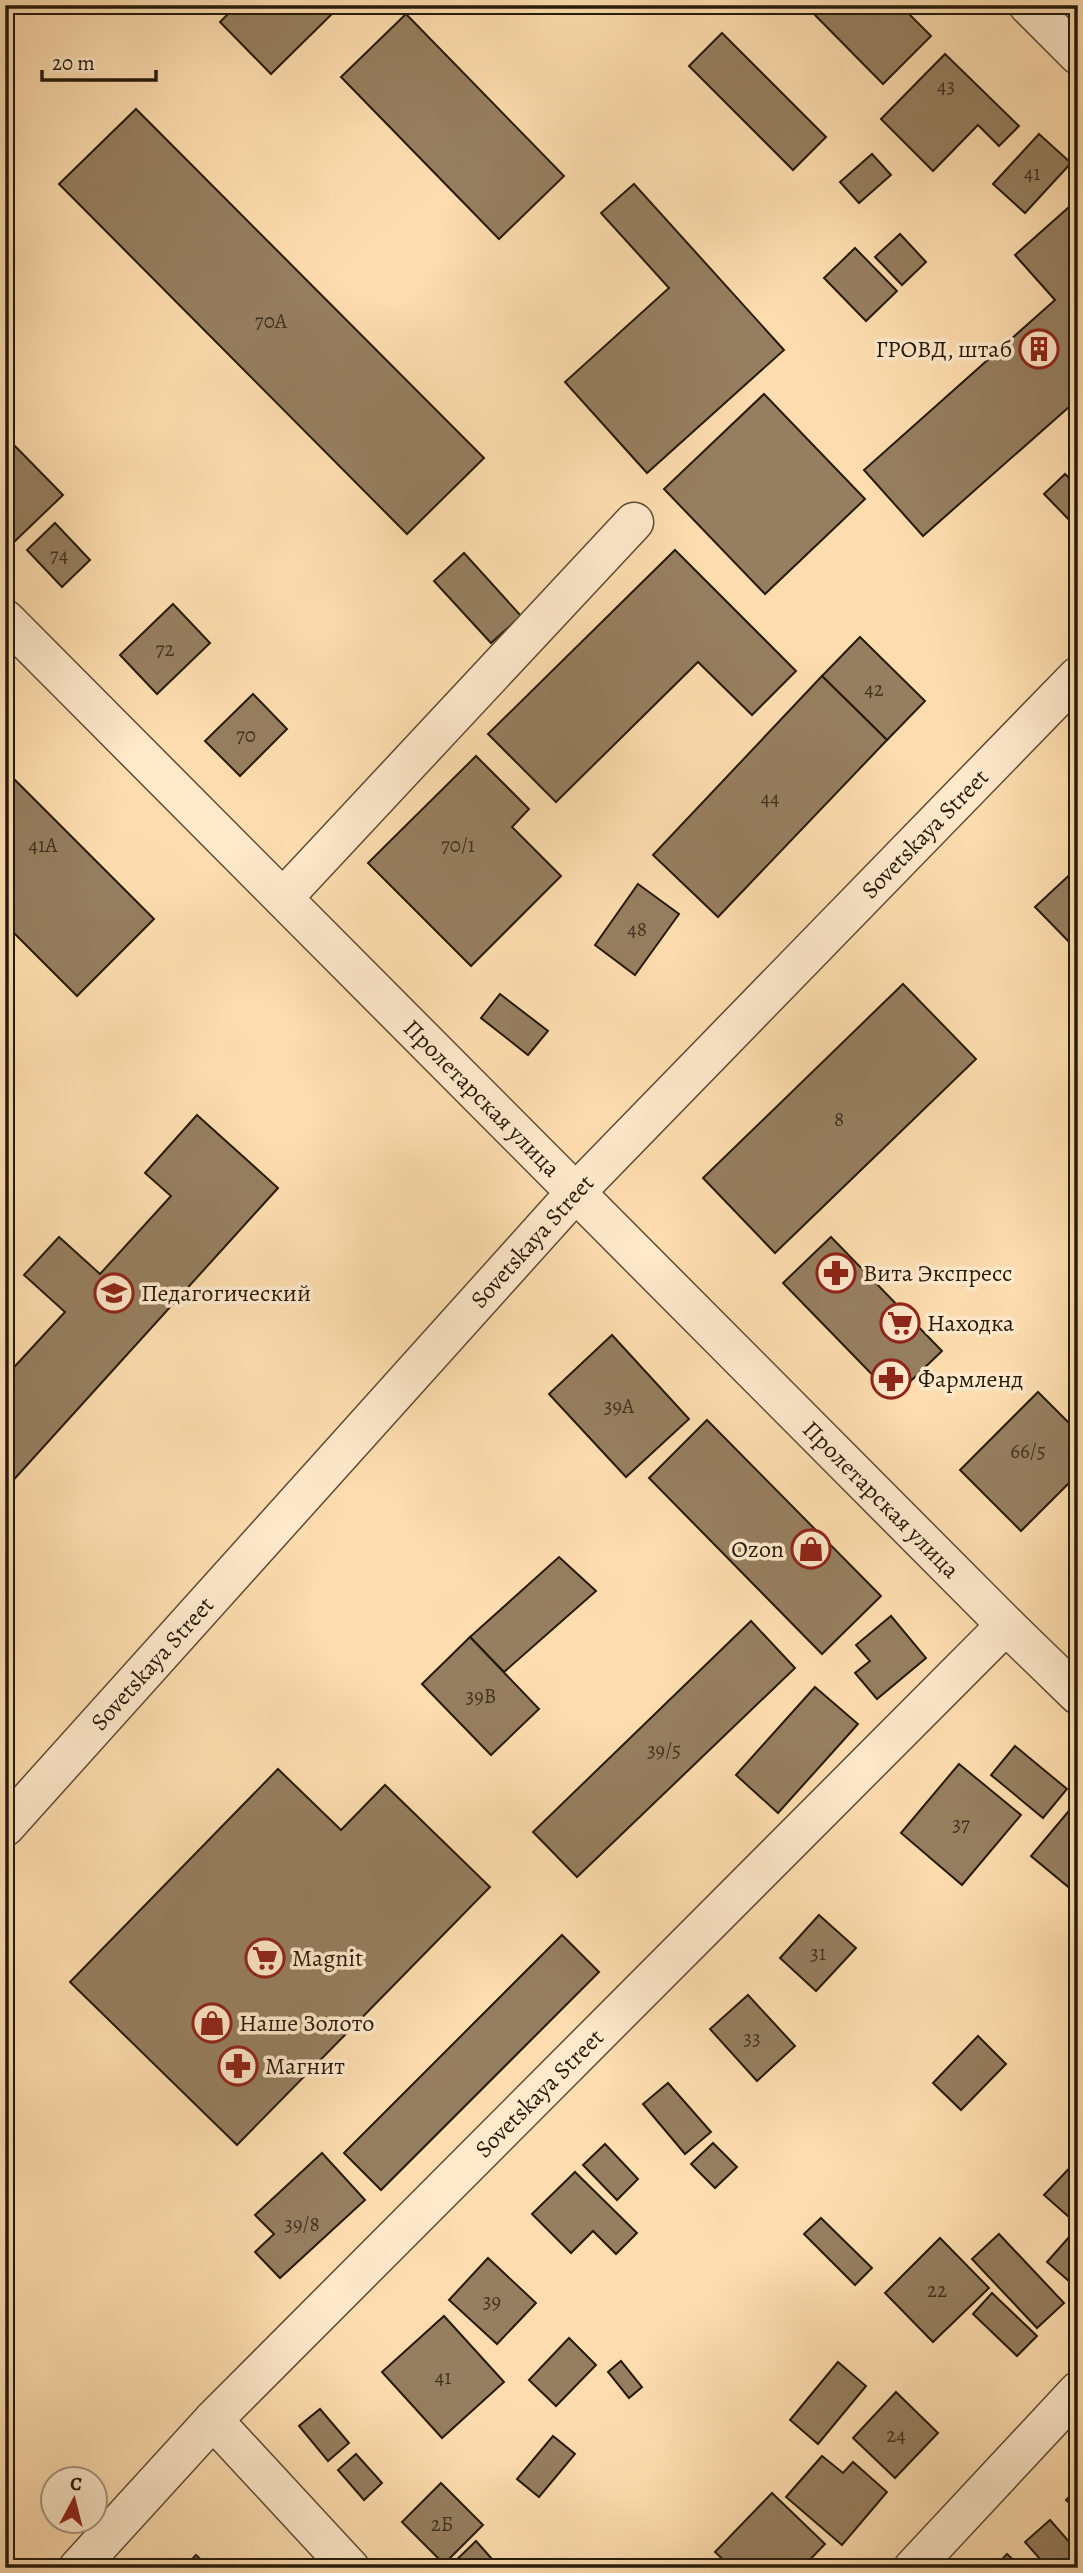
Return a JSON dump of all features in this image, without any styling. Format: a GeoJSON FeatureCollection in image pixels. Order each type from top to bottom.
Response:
{"type":"FeatureCollection","features":[{"type":"Feature","properties":{"kind":"street"},"geometry":{"type":"LineString","coordinates":[[1028,5],[1078,55]]}},
{"type":"Feature","properties":{"kind":"street"},"geometry":{"type":"LineString","coordinates":[[283,898],[634,522]]}},
{"type":"Feature","properties":{"kind":"street","name":"Пролетарская улица"},"geometry":{"type":"LineString","coordinates":[[5,619],[1078,1695]]}},
{"type":"Feature","properties":{"kind":"street","name":"Sovetskaya Street"},"geometry":{"type":"LineString","coordinates":[[5,1827],[576,1192],[1078,676]]}},
{"type":"Feature","properties":{"kind":"street","name":"Sovetskaya Street"},"geometry":{"type":"LineString","coordinates":[[78,2568],[214,2420],[1006,1625]]}},
{"type":"Feature","properties":{"kind":"street"},"geometry":{"type":"LineString","coordinates":[[914,2568],[1078,2391]]}},
{"type":"Feature","properties":{"kind":"street"},"geometry":{"type":"LineString","coordinates":[[214,2420],[350,2568]]}},
{"type":"Feature","properties":{"kind":"building"},"geometry":{"type":"Polygon","coordinates":[[[237,5],[341,5],[271,74],[220,22],[237,5]]]}},
{"type":"Feature","properties":{"kind":"building"},"geometry":{"type":"Polygon","coordinates":[[[816,5],[900,5],[931,36],[883,84],[810,10],[816,5]]]}},
{"type":"Feature","properties":{"kind":"building"},"geometry":{"type":"Polygon","coordinates":[[[406,14],[564,176],[499,239],[341,77],[406,14]]]}},
{"type":"Feature","properties":{"kind":"building"},"geometry":{"type":"Polygon","coordinates":[[[722,33],[826,137],[793,170],[689,66],[722,33]]]}},
{"type":"Feature","properties":{"kind":"building"},"geometry":{"type":"Polygon","coordinates":[[[945,54],[1019,126],[999,146],[978,125],[933,171],[881,119],[945,54]]]}},
{"type":"Feature","properties":{"kind":"building"},"geometry":{"type":"Polygon","coordinates":[[[136,109],[484,458],[407,534],[59,184],[136,109]]]}},
{"type":"Feature","properties":{"kind":"building"},"geometry":{"type":"Polygon","coordinates":[[[1039,134],[1071,163],[1025,213],[993,184],[1039,134]]]}},
{"type":"Feature","properties":{"kind":"building"},"geometry":{"type":"Polygon","coordinates":[[[872,154],[891,175],[859,203],[840,182],[872,154]]]}},
{"type":"Feature","properties":{"kind":"building"},"geometry":{"type":"Polygon","coordinates":[[[634,184],[784,350],[647,473],[565,382],[669,288],[601,213],[634,184]]]}},
{"type":"Feature","properties":{"kind":"building","name":"ГРОВД, штаб"},"geometry":{"type":"Polygon","coordinates":[[[1078,199],[1078,399],[923,536],[864,470],[1055,300],[1015,255],[1078,199]]]}},
{"type":"Feature","properties":{"kind":"building"},"geometry":{"type":"Polygon","coordinates":[[[900,234],[926,262],[902,285],[875,257],[900,234]]]}},
{"type":"Feature","properties":{"kind":"building"},"geometry":{"type":"Polygon","coordinates":[[[855,248],[897,291],[866,321],[824,278],[855,248]]]}},
{"type":"Feature","properties":{"kind":"building"},"geometry":{"type":"Polygon","coordinates":[[[764,394],[865,499],[765,594],[664,489],[764,394]]]}},
{"type":"Feature","properties":{"kind":"building"},"geometry":{"type":"Polygon","coordinates":[[[11,442],[63,495],[15,541],[5,531],[5,448],[11,442]]]}},
{"type":"Feature","properties":{"kind":"building"},"geometry":{"type":"Polygon","coordinates":[[[1065,474],[1078,487],[1078,529],[1044,494],[1065,474]]]}},
{"type":"Feature","properties":{"kind":"building"},"geometry":{"type":"Polygon","coordinates":[[[55,523],[90,560],[62,587],[27,550],[55,523]]]}},
{"type":"Feature","properties":{"kind":"building"},"geometry":{"type":"Polygon","coordinates":[[[675,550],[796,671],[752,715],[698,662],[556,802],[488,734],[675,550]]]}},
{"type":"Feature","properties":{"kind":"building"},"geometry":{"type":"Polygon","coordinates":[[[464,553],[521,616],[491,643],[434,581],[464,553]]]}},
{"type":"Feature","properties":{"kind":"building"},"geometry":{"type":"Polygon","coordinates":[[[173,604],[210,643],[157,694],[120,655],[173,604]]]}},
{"type":"Feature","properties":{"kind":"building"},"geometry":{"type":"Polygon","coordinates":[[[860,637],[925,701],[887,740],[822,676],[860,637]]]}},
{"type":"Feature","properties":{"kind":"building"},"geometry":{"type":"Polygon","coordinates":[[[822,676],[887,740],[718,917],[653,855],[822,676]]]}},
{"type":"Feature","properties":{"kind":"building"},"geometry":{"type":"Polygon","coordinates":[[[253,694],[287,729],[240,776],[205,741],[253,694]]]}},
{"type":"Feature","properties":{"kind":"building"},"geometry":{"type":"Polygon","coordinates":[[[476,756],[529,809],[512,827],[561,876],[471,966],[368,863],[476,756]]]}},
{"type":"Feature","properties":{"kind":"building"},"geometry":{"type":"Polygon","coordinates":[[[5,770],[154,919],[77,996],[5,924],[5,770]]]}},
{"type":"Feature","properties":{"kind":"building"},"geometry":{"type":"Polygon","coordinates":[[[1078,867],[1078,951],[1035,907],[1078,867]]]}},
{"type":"Feature","properties":{"kind":"building"},"geometry":{"type":"Polygon","coordinates":[[[638,884],[679,914],[635,975],[595,945],[638,884]]]}},
{"type":"Feature","properties":{"kind":"building"},"geometry":{"type":"Polygon","coordinates":[[[903,984],[976,1059],[775,1253],[703,1178],[903,984]]]}},
{"type":"Feature","properties":{"kind":"building"},"geometry":{"type":"Polygon","coordinates":[[[500,994],[548,1031],[528,1055],[481,1018],[500,994]]]}},
{"type":"Feature","properties":{"kind":"building","name":"Педагогический"},"geometry":{"type":"Polygon","coordinates":[[[197,1115],[278,1188],[8,1486],[5,1483],[5,1377],[65,1312],[24,1275],[59,1237],[100,1274],[171,1196],[145,1173],[197,1115]]]}},
{"type":"Feature","properties":{"kind":"building"},"geometry":{"type":"Polygon","coordinates":[[[831,1237],[942,1351],[894,1397],[783,1283],[831,1237]]]}},
{"type":"Feature","properties":{"kind":"building"},"geometry":{"type":"Polygon","coordinates":[[[612,1335],[689,1419],[626,1477],[549,1394],[612,1335]]]}},
{"type":"Feature","properties":{"kind":"building"},"geometry":{"type":"Polygon","coordinates":[[[1038,1392],[1078,1432],[1078,1474],[1021,1531],[960,1470],[1038,1392]]]}},
{"type":"Feature","properties":{"kind":"building"},"geometry":{"type":"Polygon","coordinates":[[[707,1420],[881,1596],[822,1654],[649,1478],[707,1420]]]}},
{"type":"Feature","properties":{"kind":"building"},"geometry":{"type":"Polygon","coordinates":[[[559,1557],[596,1591],[504,1672],[470,1637],[559,1557]]]}},
{"type":"Feature","properties":{"kind":"building"},"geometry":{"type":"Polygon","coordinates":[[[891,1616],[926,1658],[877,1699],[855,1673],[870,1661],[856,1645],[891,1616]]]}},
{"type":"Feature","properties":{"kind":"building"},"geometry":{"type":"Polygon","coordinates":[[[751,1621],[795,1668],[577,1877],[533,1832],[751,1621]]]}},
{"type":"Feature","properties":{"kind":"building"},"geometry":{"type":"Polygon","coordinates":[[[470,1637],[539,1709],[491,1755],[422,1684],[470,1637]]]}},
{"type":"Feature","properties":{"kind":"building"},"geometry":{"type":"Polygon","coordinates":[[[815,1687],[858,1724],[778,1813],[736,1775],[815,1687]]]}},
{"type":"Feature","properties":{"kind":"building"},"geometry":{"type":"Polygon","coordinates":[[[1015,1746],[1067,1789],[1043,1818],[991,1775],[1015,1746]]]}},
{"type":"Feature","properties":{"kind":"building"},"geometry":{"type":"Polygon","coordinates":[[[959,1764],[1021,1815],[962,1885],[901,1833],[959,1764]]]}},
{"type":"Feature","properties":{"kind":"building"},"geometry":{"type":"Polygon","coordinates":[[[278,1769],[341,1830],[385,1785],[490,1887],[237,2145],[70,1982],[278,1769]]]}},
{"type":"Feature","properties":{"kind":"building"},"geometry":{"type":"Polygon","coordinates":[[[1073,1806],[1078,1810],[1078,1895],[1031,1856],[1073,1806]]]}},
{"type":"Feature","properties":{"kind":"building"},"geometry":{"type":"Polygon","coordinates":[[[819,1915],[856,1948],[816,1991],[780,1958],[819,1915]]]}},
{"type":"Feature","properties":{"kind":"building"},"geometry":{"type":"Polygon","coordinates":[[[562,1935],[599,1972],[381,2190],[344,2153],[562,1935]]]}},
{"type":"Feature","properties":{"kind":"building"},"geometry":{"type":"Polygon","coordinates":[[[748,1995],[795,2046],[757,2081],[710,2029],[748,1995]]]}},
{"type":"Feature","properties":{"kind":"building"},"geometry":{"type":"Polygon","coordinates":[[[978,2036],[1006,2064],[961,2110],[933,2083],[978,2036]]]}},
{"type":"Feature","properties":{"kind":"building"},"geometry":{"type":"Polygon","coordinates":[[[668,2083],[711,2132],[685,2154],[643,2104],[668,2083]]]}},
{"type":"Feature","properties":{"kind":"building"},"geometry":{"type":"Polygon","coordinates":[[[713,2143],[737,2167],[715,2188],[691,2164],[713,2143]]]}},
{"type":"Feature","properties":{"kind":"building"},"geometry":{"type":"Polygon","coordinates":[[[605,2144],[638,2179],[617,2200],[583,2165],[605,2144]]]}},
{"type":"Feature","properties":{"kind":"building"},"geometry":{"type":"Polygon","coordinates":[[[322,2153],[365,2200],[280,2278],[255,2252],[274,2234],[255,2215],[322,2153]]]}},
{"type":"Feature","properties":{"kind":"building"},"geometry":{"type":"Polygon","coordinates":[[[1078,2159],[1078,2225],[1044,2195],[1078,2159]]]}},
{"type":"Feature","properties":{"kind":"building"},"geometry":{"type":"Polygon","coordinates":[[[575,2172],[637,2233],[616,2254],[593,2231],[571,2253],[532,2214],[575,2172]]]}},
{"type":"Feature","properties":{"kind":"building"},"geometry":{"type":"Polygon","coordinates":[[[821,2218],[872,2268],[855,2285],[804,2234],[821,2218]]]}},
{"type":"Feature","properties":{"kind":"building"},"geometry":{"type":"Polygon","coordinates":[[[999,2234],[1064,2303],[1037,2328],[972,2259],[999,2234]]]}},
{"type":"Feature","properties":{"kind":"building"},"geometry":{"type":"Polygon","coordinates":[[[1069,2237],[1078,2244],[1078,2289],[1047,2262],[1069,2237]]]}},
{"type":"Feature","properties":{"kind":"building"},"geometry":{"type":"Polygon","coordinates":[[[940,2238],[989,2288],[933,2342],[885,2293],[940,2238]]]}},
{"type":"Feature","properties":{"kind":"building"},"geometry":{"type":"Polygon","coordinates":[[[488,2258],[536,2303],[497,2344],[449,2300],[488,2258]]]}},
{"type":"Feature","properties":{"kind":"building"},"geometry":{"type":"Polygon","coordinates":[[[992,2293],[1037,2336],[1017,2356],[973,2314],[992,2293]]]}},
{"type":"Feature","properties":{"kind":"building"},"geometry":{"type":"Polygon","coordinates":[[[444,2316],[504,2382],[442,2438],[382,2372],[444,2316]]]}},
{"type":"Feature","properties":{"kind":"building"},"geometry":{"type":"Polygon","coordinates":[[[569,2338],[596,2365],[556,2406],[529,2380],[569,2338]]]}},
{"type":"Feature","properties":{"kind":"building"},"geometry":{"type":"Polygon","coordinates":[[[621,2361],[642,2387],[629,2398],[608,2372],[621,2361]]]}},
{"type":"Feature","properties":{"kind":"building"},"geometry":{"type":"Polygon","coordinates":[[[838,2362],[866,2386],[818,2444],[790,2420],[838,2362]]]}},
{"type":"Feature","properties":{"kind":"building"},"geometry":{"type":"Polygon","coordinates":[[[896,2392],[938,2433],[895,2478],[853,2438],[896,2392]]]}},
{"type":"Feature","properties":{"kind":"building"},"geometry":{"type":"Polygon","coordinates":[[[320,2409],[349,2443],[328,2461],[299,2426],[320,2409]]]}},
{"type":"Feature","properties":{"kind":"building"},"geometry":{"type":"Polygon","coordinates":[[[553,2436],[575,2454],[539,2497],[517,2479],[553,2436]]]}},
{"type":"Feature","properties":{"kind":"building"},"geometry":{"type":"Polygon","coordinates":[[[356,2454],[382,2483],[364,2500],[338,2470],[356,2454]]]}},
{"type":"Feature","properties":{"kind":"building"},"geometry":{"type":"Polygon","coordinates":[[[822,2456],[843,2473],[853,2462],[887,2492],[842,2545],[786,2497],[822,2456]]]}},
{"type":"Feature","properties":{"kind":"building"},"geometry":{"type":"Polygon","coordinates":[[[441,2483],[483,2525],[444,2564],[402,2522],[441,2483]]]}},
{"type":"Feature","properties":{"kind":"building"},"geometry":{"type":"Polygon","coordinates":[[[1078,2488],[1078,2511],[1066,2500],[1078,2488]]]}},
{"type":"Feature","properties":{"kind":"building"},"geometry":{"type":"Polygon","coordinates":[[[772,2493],[825,2544],[802,2568],[732,2568],[715,2552],[772,2493]]]}},
{"type":"Feature","properties":{"kind":"building"},"geometry":{"type":"Polygon","coordinates":[[[1050,2520],[1078,2552],[1078,2568],[1048,2568],[1025,2542],[1050,2520]]]}},
{"type":"Feature","properties":{"kind":"building"},"geometry":{"type":"Polygon","coordinates":[[[476,2541],[500,2568],[448,2568],[476,2541]]]}},
{"type":"Feature","properties":{"kind":"building"},"geometry":{"type":"Polygon","coordinates":[[[1007,2554],[1022,2568],[994,2568],[1007,2554]]]}},
{"type":"Feature","properties":{"kind":"building"},"geometry":{"type":"Polygon","coordinates":[[[196,2555],[210,2568],[184,2568],[196,2555]]]}},
{"type":"Feature","properties":{"kind":"place","name":"ГРОВД, штаб"},"geometry":{"type":"Point","coordinates":[1039,349]}},
{"type":"Feature","properties":{"kind":"place","name":"Вита Экспресс"},"geometry":{"type":"Point","coordinates":[836,1273]}},
{"type":"Feature","properties":{"kind":"place","name":"Педагогический"},"geometry":{"type":"Point","coordinates":[114,1293]}},
{"type":"Feature","properties":{"kind":"place","name":"Находка"},"geometry":{"type":"Point","coordinates":[900,1323]}},
{"type":"Feature","properties":{"kind":"place","name":"Фармленд"},"geometry":{"type":"Point","coordinates":[891,1379]}},
{"type":"Feature","properties":{"kind":"place","name":"Ozon"},"geometry":{"type":"Point","coordinates":[811,1549]}},
{"type":"Feature","properties":{"kind":"place","name":"Magnit"},"geometry":{"type":"Point","coordinates":[265,1958]}},
{"type":"Feature","properties":{"kind":"place","name":"Наше Золото"},"geometry":{"type":"Point","coordinates":[212,2023]}},
{"type":"Feature","properties":{"kind":"place","name":"Магнит"},"geometry":{"type":"Point","coordinates":[238,2066]}}]}
